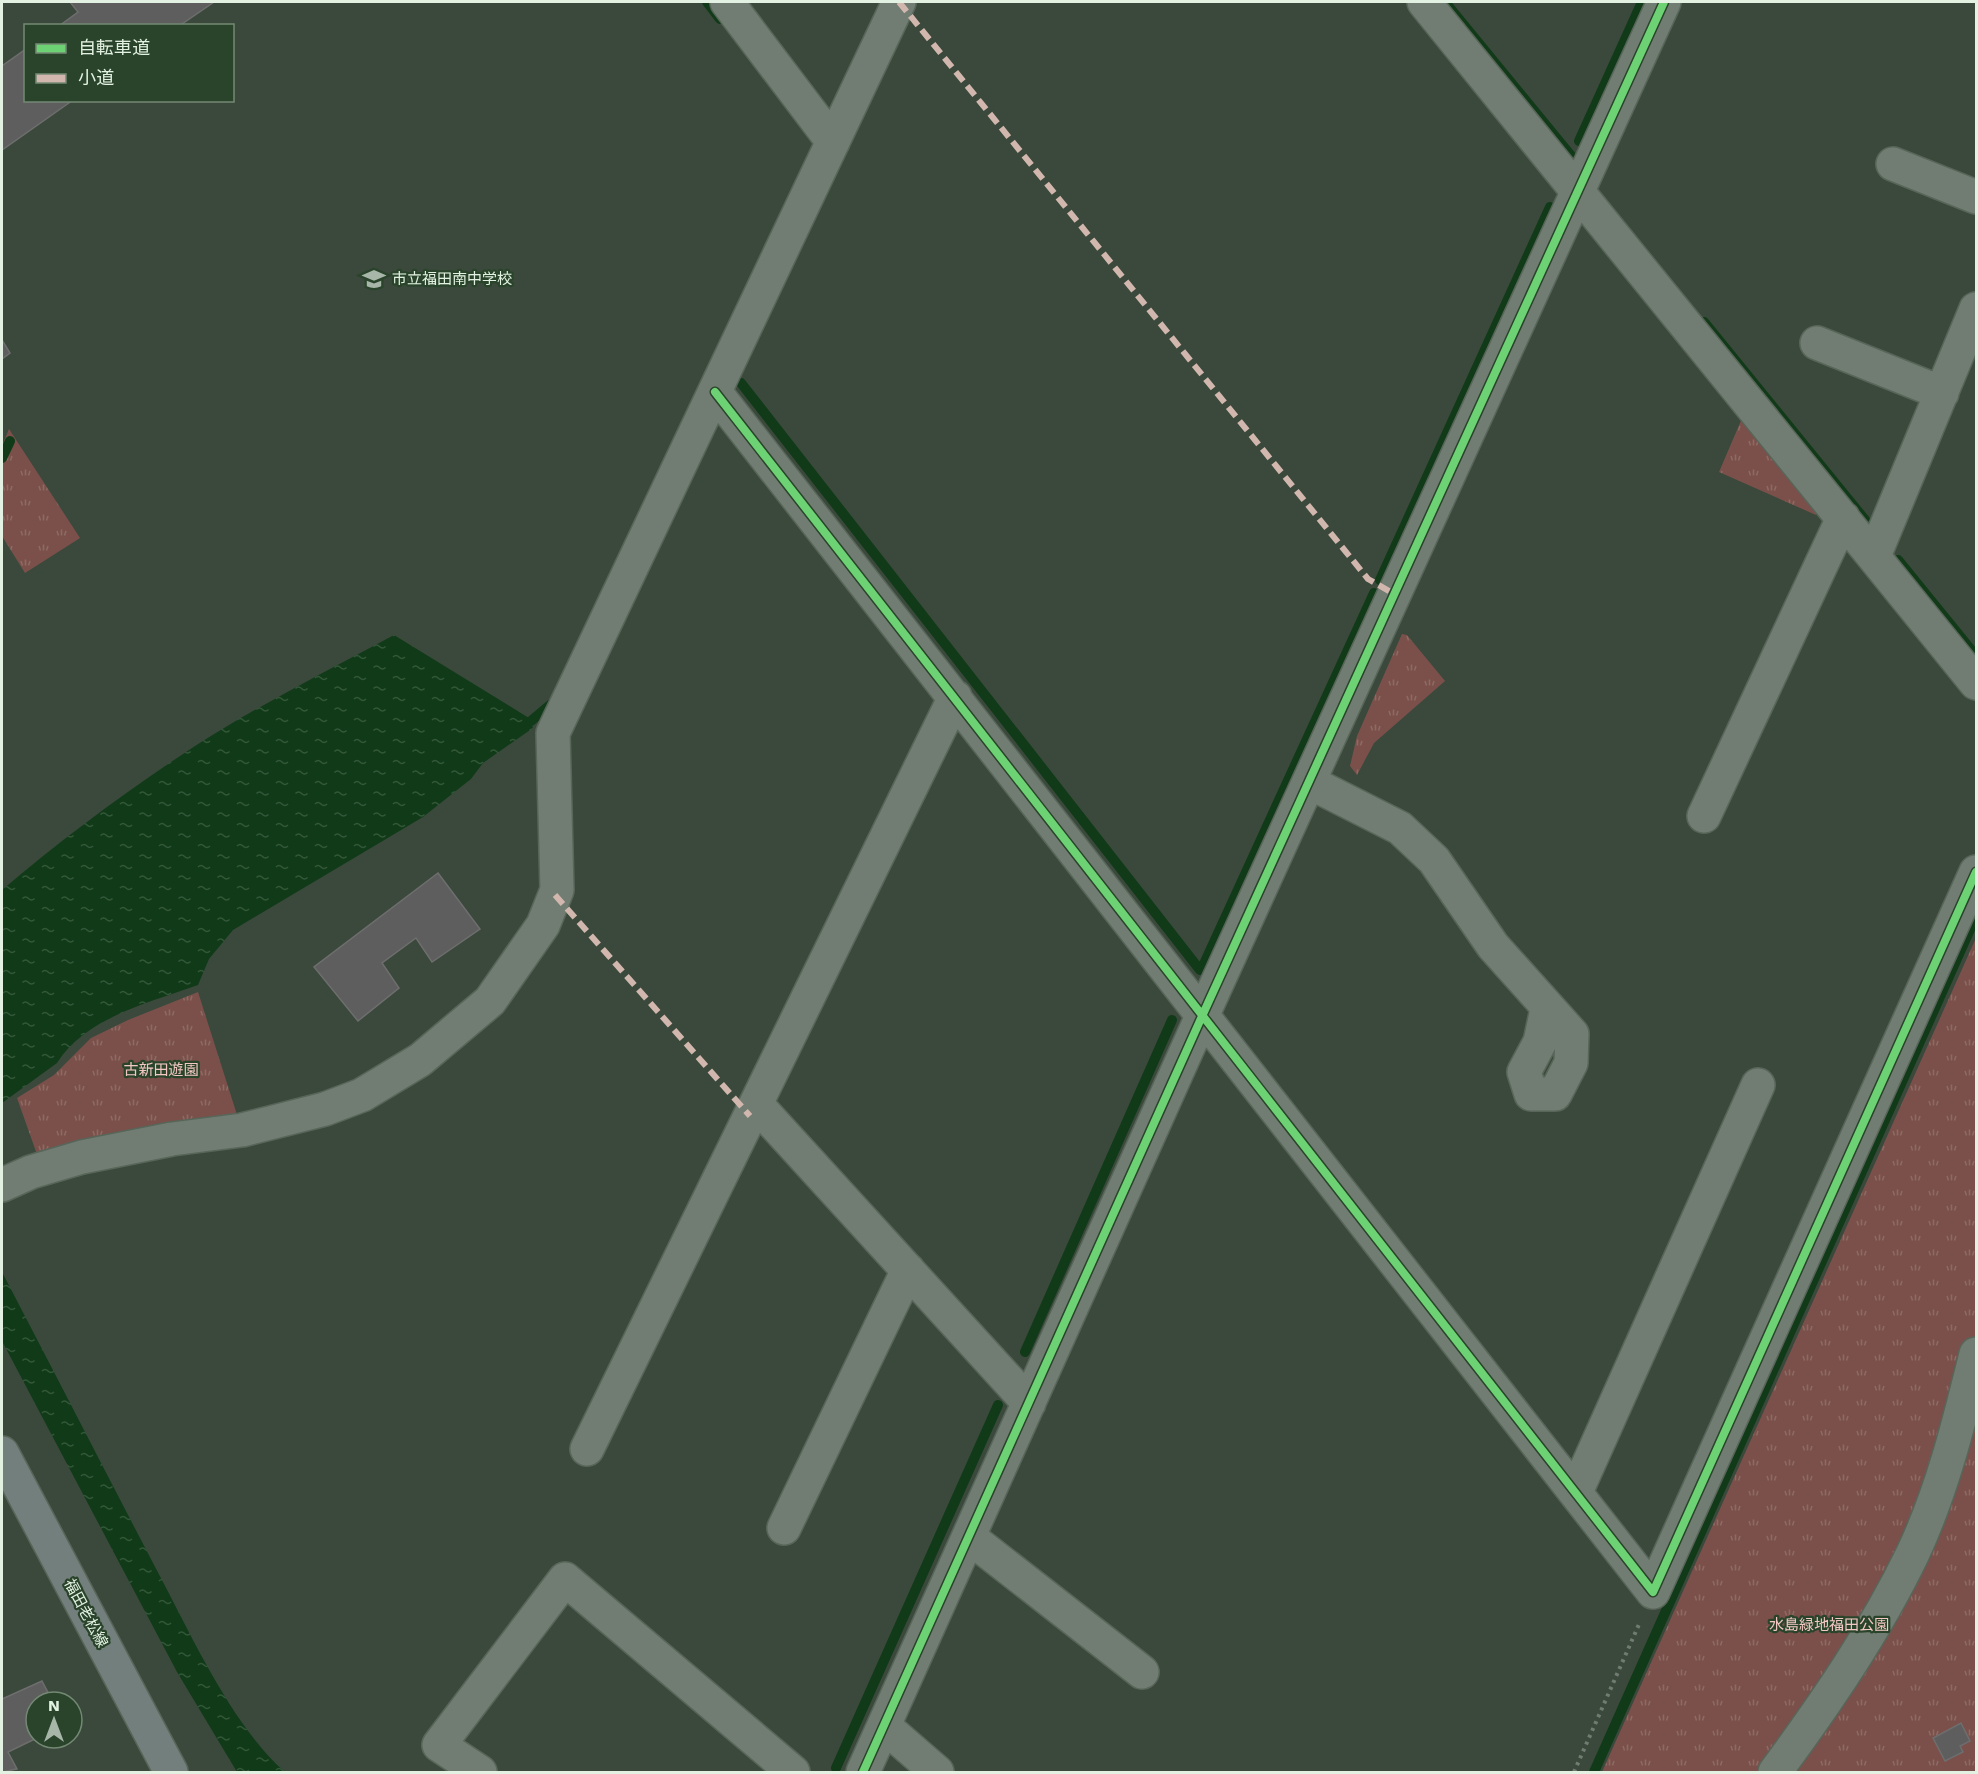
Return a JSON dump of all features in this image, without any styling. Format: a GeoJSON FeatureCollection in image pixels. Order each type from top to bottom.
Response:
{"type":"FeatureCollection","features":[{"type":"Feature","properties":{"kind":"main road","name":"福田老松線"},"geometry":{"type":"LineString","coordinates":[[2,1453],[171,1773]]}},
{"type":"Feature","properties":{"kind":"street"},"geometry":{"type":"LineString","coordinates":[[727,2],[833,142]]}},
{"type":"Feature","properties":{"kind":"street"},"geometry":{"type":"LineString","coordinates":[[2,1185],[31,1172],[82,1157],[172,1139],[242,1130],[325,1108],[362,1095],[420,1060],[490,1001],[543,925],[557,890],[553,733],[898,2]]}},
{"type":"Feature","properties":{"kind":"street"},"geometry":{"type":"LineString","coordinates":[[1424,2],[1977,683]]}},
{"type":"Feature","properties":{"kind":"street"},"geometry":{"type":"LineString","coordinates":[[863,1773],[1203,1014],[1664,2]]}},
{"type":"Feature","properties":{"kind":"street"},"geometry":{"type":"LineString","coordinates":[[1893,164],[1977,197]]}},
{"type":"Feature","properties":{"kind":"street"},"geometry":{"type":"LineString","coordinates":[[1874,556],[1977,309]]}},
{"type":"Feature","properties":{"kind":"street"},"geometry":{"type":"LineString","coordinates":[[1817,343],[1942,393]]}},
{"type":"Feature","properties":{"kind":"street"},"geometry":{"type":"LineString","coordinates":[[715,392],[1653,1592],[1977,872]]}},
{"type":"Feature","properties":{"kind":"street"},"geometry":{"type":"LineString","coordinates":[[1704,816],[1844,519]]}},
{"type":"Feature","properties":{"kind":"street"},"geometry":{"type":"LineString","coordinates":[[587,1449],[955,697]]}},
{"type":"Feature","properties":{"kind":"street"},"geometry":{"type":"LineString","coordinates":[[1309,782],[1400,828],[1434,860],[1493,946],[1547,1009]]}},
{"type":"Feature","properties":{"kind":"street"},"geometry":{"type":"LineString","coordinates":[[1576,1492],[1758,1084]]}},
{"type":"Feature","properties":{"kind":"street"},"geometry":{"type":"LineString","coordinates":[[756,1104],[1029,1403]]}},
{"type":"Feature","properties":{"kind":"street"},"geometry":{"type":"LineString","coordinates":[[784,1528],[908,1270]]}},
{"type":"Feature","properties":{"kind":"street"},"geometry":{"type":"LineString","coordinates":[[1775,1773],[1853,1659],[1913,1553],[1950,1456],[1977,1354]]}},
{"type":"Feature","properties":{"kind":"street"},"geometry":{"type":"LineString","coordinates":[[969,1537],[1142,1672]]}},
{"type":"Feature","properties":{"kind":"street"},"geometry":{"type":"LineString","coordinates":[[480,1773],[439,1745],[565,1579],[793,1773]]}},
{"type":"Feature","properties":{"kind":"street"},"geometry":{"type":"LineString","coordinates":[[884,1726],[937,1773]]}},
{"type":"Feature","properties":{"kind":"path"},"geometry":{"type":"LineString","coordinates":[[1574,1773],[1653,1592]]}},
{"type":"Feature","properties":{"kind":"green space"},"geometry":{"type":"Polygon","coordinates":[[[1743,416],[1815,500],[1816,515],[1719,472],[1743,416]]]}},
{"type":"Feature","properties":{"kind":"green space"},"geometry":{"type":"Polygon","coordinates":[[[9,429],[80,538],[25,573],[2,536],[2,446],[9,429]]]}},
{"type":"Feature","properties":{"kind":"green space"},"geometry":{"type":"Polygon","coordinates":[[[1402,634],[1407,635],[1445,681],[1374,743],[1357,775],[1350,766],[1357,736],[1402,634]]]}},
{"type":"Feature","properties":{"kind":"green space","name":"水島緑地福田公園"},"geometry":{"type":"Polygon","coordinates":[[[1976,938],[1976,1772],[1602,1772],[1976,938]]]}},
{"type":"Feature","properties":{"kind":"green space","name":"古新田遊園"},"geometry":{"type":"Polygon","coordinates":[[[198,992],[238,1118],[39,1160],[17,1098],[54,1075],[91,1038],[128,1020],[198,992]]]}},
{"type":"Feature","properties":{"kind":"water"},"geometry":{"type":"Polygon","coordinates":[[[394,635],[529,718],[533,728],[483,763],[471,779],[423,817],[233,930],[209,959],[198,985],[140,1005],[102,1023],[69,1047],[57,1063],[2,1103],[2,890],[96,815],[195,746],[268,702],[394,635]]]}},
{"type":"Feature","properties":{"kind":"water"},"geometry":{"type":"Polygon","coordinates":[[[2,1272],[217,1683],[249,1732],[285,1772],[237,1772],[177,1672],[2,1341],[2,1272]]]}},
{"type":"Feature","properties":{"kind":"building"},"geometry":{"type":"Polygon","coordinates":[[[70,2],[214,2],[182,24],[62,24],[78,12],[70,2]]]}},
{"type":"Feature","properties":{"kind":"building"},"geometry":{"type":"Polygon","coordinates":[[[24,50],[24,102],[70,102],[2,150],[2,66],[24,50]]]}},
{"type":"Feature","properties":{"kind":"building"},"geometry":{"type":"Polygon","coordinates":[[[2,340],[10,353],[2,359],[2,340]]]}},
{"type":"Feature","properties":{"kind":"building"},"geometry":{"type":"Polygon","coordinates":[[[438,873],[480,929],[432,962],[416,938],[382,963],[399,988],[358,1021],[314,967],[438,873]]]}},
{"type":"Feature","properties":{"kind":"building"},"geometry":{"type":"Polygon","coordinates":[[[42,1681],[47,1690],[24,1690],[24,1744],[8,1752],[17,1769],[2,1772],[2,1699],[42,1681]]]}},
{"type":"Feature","properties":{"kind":"building"},"geometry":{"type":"Polygon","coordinates":[[[1961,1723],[1970,1741],[1960,1746],[1963,1752],[1945,1761],[1933,1738],[1961,1723]]]}},
{"type":"Feature","properties":{"kind":"waterway"},"geometry":{"type":"LineString","coordinates":[[707,2],[720,19]]}},
{"type":"Feature","properties":{"kind":"waterway"},"geometry":{"type":"LineString","coordinates":[[1445,2],[1572,157]]}},
{"type":"Feature","properties":{"kind":"waterway"},"geometry":{"type":"LineString","coordinates":[[1579,141],[1642,2]]}},
{"type":"Feature","properties":{"kind":"waterway"},"geometry":{"type":"LineString","coordinates":[[1380,580],[1550,207]]}},
{"type":"Feature","properties":{"kind":"waterway"},"geometry":{"type":"LineString","coordinates":[[1704,322],[1865,520]]}},
{"type":"Feature","properties":{"kind":"waterway"},"geometry":{"type":"LineString","coordinates":[[741,383],[1200,970]]}},
{"type":"Feature","properties":{"kind":"waterway"},"geometry":{"type":"LineString","coordinates":[[2,458],[10,441]]}},
{"type":"Feature","properties":{"kind":"waterway"},"geometry":{"type":"LineString","coordinates":[[1898,560],[1976,656]]}},
{"type":"Feature","properties":{"kind":"waterway"},"geometry":{"type":"LineString","coordinates":[[1203,966],[1374,593]]}},
{"type":"Feature","properties":{"kind":"waterway"},"geometry":{"type":"LineString","coordinates":[[531,721],[556,700]]}},
{"type":"Feature","properties":{"kind":"waterway"},"geometry":{"type":"LineString","coordinates":[[1594,1772],[1976,916]]}},
{"type":"Feature","properties":{"kind":"waterway"},"geometry":{"type":"LineString","coordinates":[[1025,1352],[1172,1020]]}},
{"type":"Feature","properties":{"kind":"waterway"},"geometry":{"type":"LineString","coordinates":[[836,1768],[998,1405]]}},
{"type":"Feature","properties":{"kind":"marked path"},"geometry":{"type":"LineString","coordinates":[[899,2],[1368,579],[1394,594]]}},
{"type":"Feature","properties":{"kind":"marked path"},"geometry":{"type":"LineString","coordinates":[[555,895],[750,1116]]}},
{"type":"Feature","properties":{"kind":"cycle path"},"geometry":{"type":"LineString","coordinates":[[863,1772],[1203,1014],[1664,2]]}},
{"type":"Feature","properties":{"kind":"cycle path"},"geometry":{"type":"LineString","coordinates":[[715,392],[1653,1592],[1976,872]]}},
{"type":"Feature","properties":{"kind":"place","name":"市立福田南中学校"},"geometry":{"type":"Point","coordinates":[374,279]}}]}
